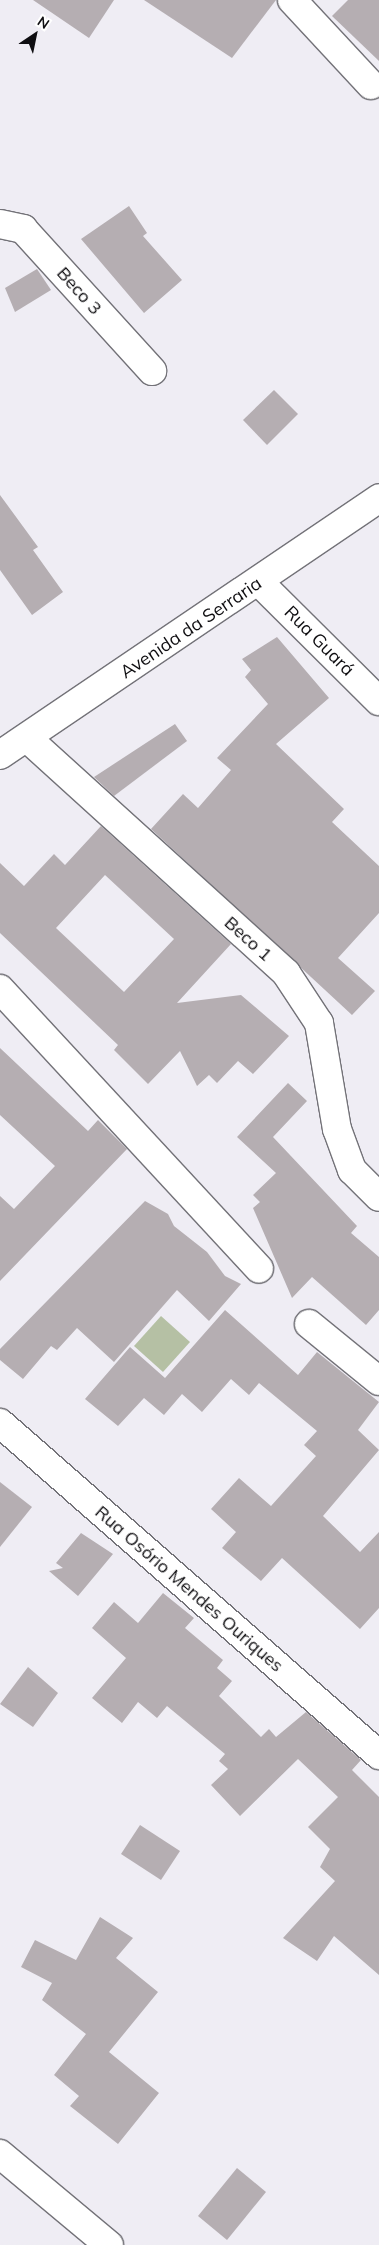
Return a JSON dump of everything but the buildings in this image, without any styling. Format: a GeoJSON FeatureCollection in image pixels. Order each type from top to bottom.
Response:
{"type":"FeatureCollection","features":[{"type":"Feature","properties":{"kind":"street"},"geometry":{"type":"LineString","coordinates":[[292,0],[371,85]]}},
{"type":"Feature","properties":{"kind":"street","name":"Beco 3"},"geometry":{"type":"LineString","coordinates":[[0,224],[9,222],[23,229],[152,371]]}},
{"type":"Feature","properties":{"kind":"street","name":"Avenida da Serraria"},"geometry":{"type":"LineString","coordinates":[[0,755],[259,582],[379,498]]}},
{"type":"Feature","properties":{"kind":"street","name":"Rua Guará"},"geometry":{"type":"LineString","coordinates":[[259,582],[379,701]]}},
{"type":"Feature","properties":{"kind":"street","name":"Beco 1"},"geometry":{"type":"LineString","coordinates":[[27,738],[286,973],[319,1023],[337,1129],[352,1170],[379,1197]]}},
{"type":"Feature","properties":{"kind":"street"},"geometry":{"type":"LineString","coordinates":[[0,989],[259,1268]]}},
{"type":"Feature","properties":{"kind":"street"},"geometry":{"type":"LineString","coordinates":[[309,1324],[379,1381]]}},
{"type":"Feature","properties":{"kind":"street","name":"Rua Osório Mendes Ouriques"},"geometry":{"type":"LineString","coordinates":[[0,1423],[379,1755]]}},
{"type":"Feature","properties":{"kind":"street"},"geometry":{"type":"LineString","coordinates":[[0,2154],[109,2245]]}},
{"type":"Feature","properties":{"kind":"green space"},"geometry":{"type":"Polygon","coordinates":[[[161,1316],[190,1342],[163,1372],[134,1346],[161,1316]]]}}]}
